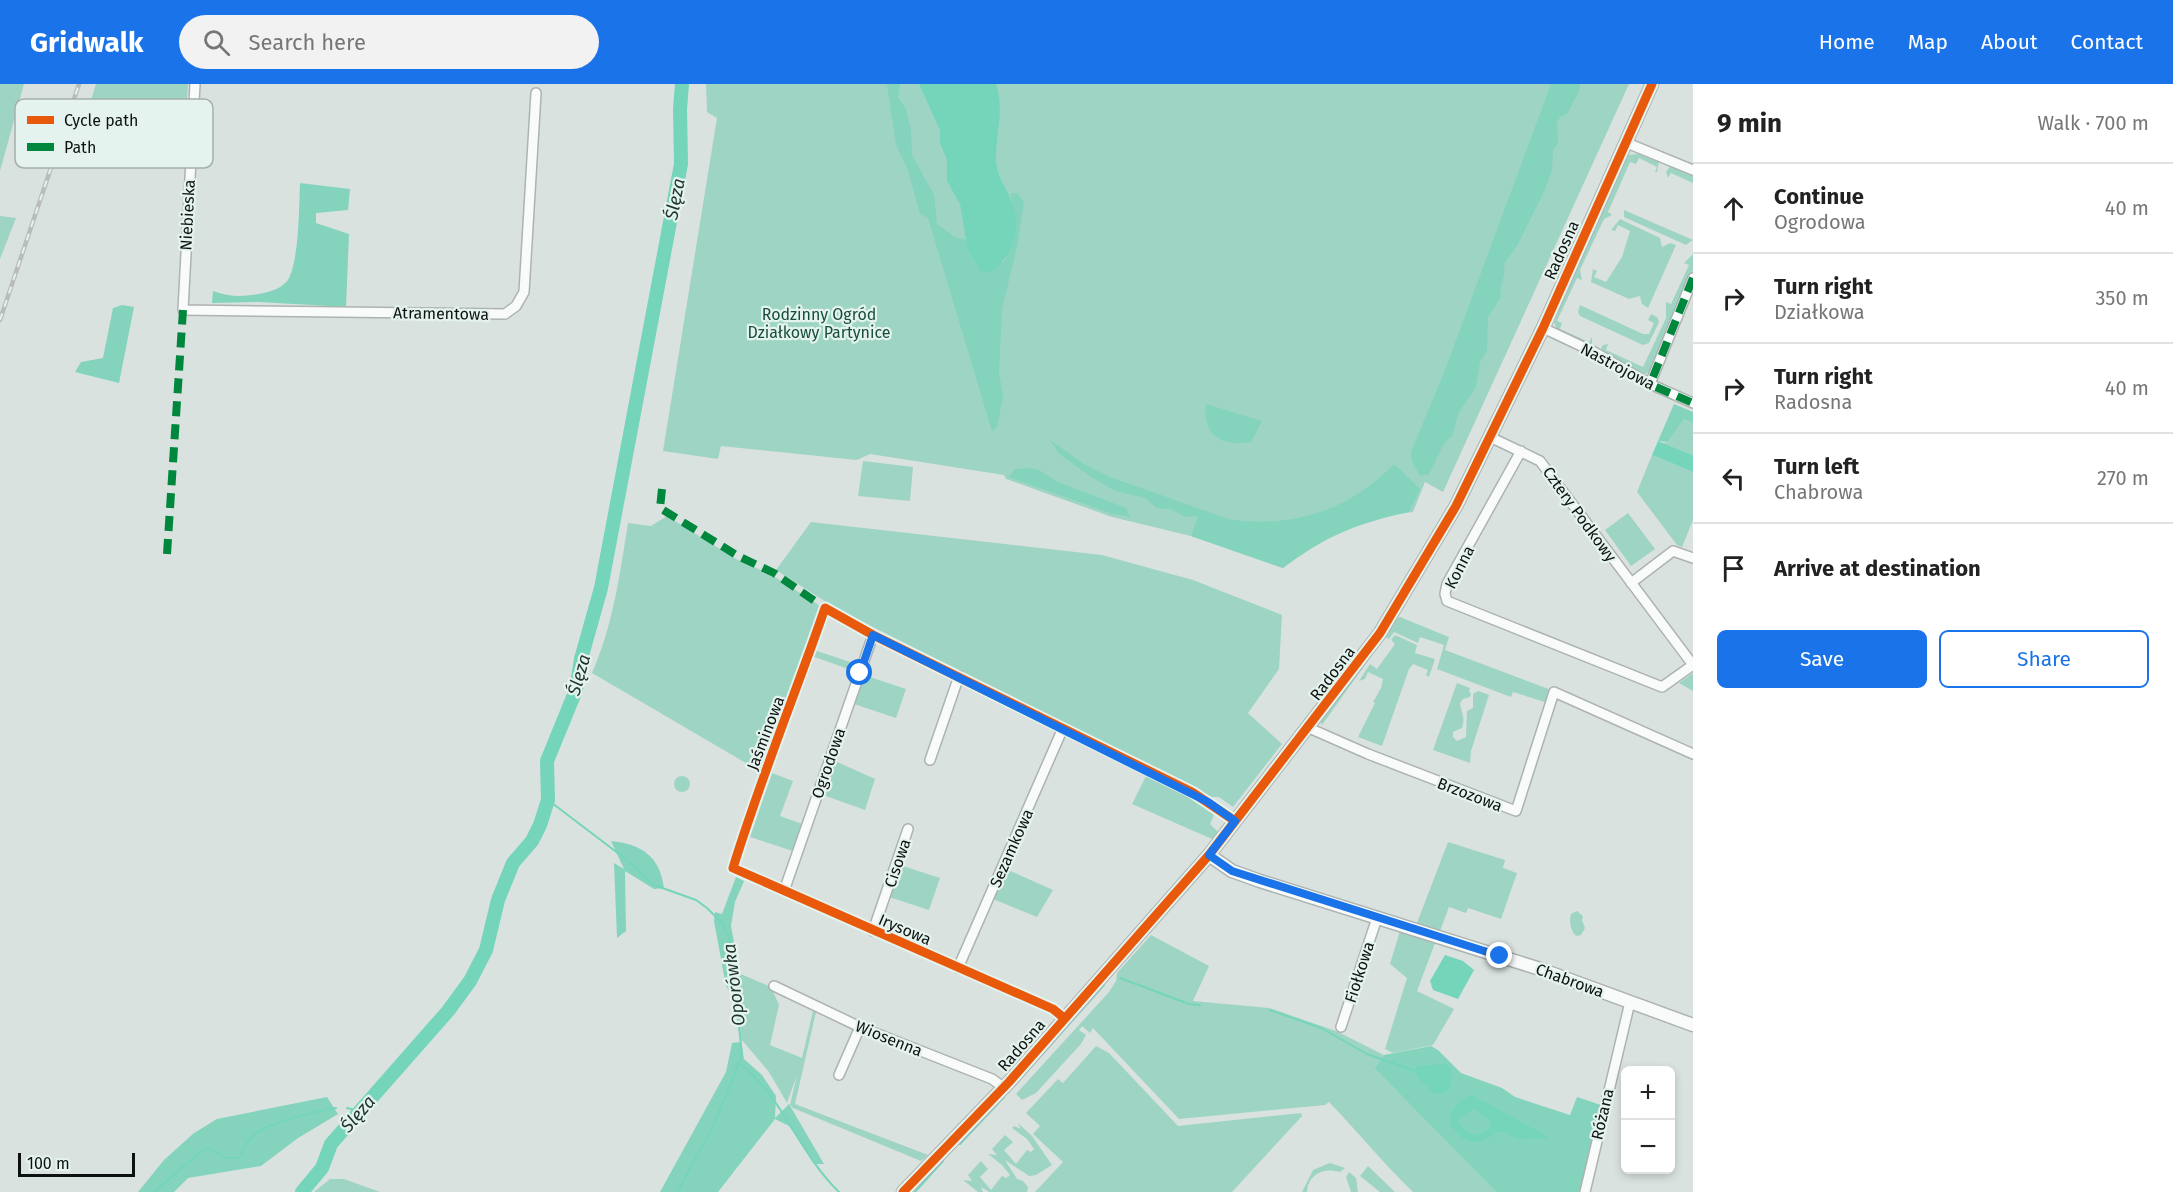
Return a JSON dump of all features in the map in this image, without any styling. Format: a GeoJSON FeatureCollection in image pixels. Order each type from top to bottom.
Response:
{"type":"FeatureCollection","features":[{"type":"Feature","properties":{"kind":"street","name":"Niebieska"},"geometry":{"type":"LineString","coordinates":[[194,99],[195,84]]}},
{"type":"Feature","properties":{"kind":"street","name":"Radosna"},"geometry":{"type":"LineString","coordinates":[[903,1192],[1004,1087],[1209,855],[1309,728],[1393,613],[1456,506],[1490,437],[1543,328],[1652,84]]}},
{"type":"Feature","properties":{"kind":"street","name":"Atramentowa"},"geometry":{"type":"LineString","coordinates":[[183,310],[505,314],[516,306],[524,292],[536,93]]}},
{"type":"Feature","properties":{"kind":"street"},"geometry":{"type":"LineString","coordinates":[[1627,143],[1693,170]]}},
{"type":"Feature","properties":{"kind":"street","name":"Niebieska"},"geometry":{"type":"LineString","coordinates":[[183,310],[191,168]]}},
{"type":"Feature","properties":{"kind":"street"},"geometry":{"type":"LineString","coordinates":[[1650,384],[1693,278]]}},
{"type":"Feature","properties":{"kind":"street","name":"Nastrojowa"},"geometry":{"type":"LineString","coordinates":[[1543,328],[1594,352],[1650,384],[1693,403]]}},
{"type":"Feature","properties":{"kind":"street","name":"Cztery Podkowy"},"geometry":{"type":"LineString","coordinates":[[1490,437],[1540,460],[1693,665]]}},
{"type":"Feature","properties":{"kind":"street","name":"Konna"},"geometry":{"type":"LineString","coordinates":[[1521,451],[1450,579],[1445,594],[1447,601],[1662,687],[1693,665]]}},
{"type":"Feature","properties":{"kind":"street"},"geometry":{"type":"LineString","coordinates":[[1631,583],[1673,550],[1693,558]]}},
{"type":"Feature","properties":{"kind":"street","name":"Jaśminowa"},"geometry":{"type":"LineString","coordinates":[[734,868],[753,802],[771,761],[825,608],[873,635]]}},
{"type":"Feature","properties":{"kind":"street"},"geometry":{"type":"LineString","coordinates":[[873,635],[1192,792],[1235,821]]}},
{"type":"Feature","properties":{"kind":"street","name":"Ogrodowa"},"geometry":{"type":"LineString","coordinates":[[784,891],[873,635]]}},
{"type":"Feature","properties":{"kind":"street"},"geometry":{"type":"LineString","coordinates":[[930,760],[959,676]]}},
{"type":"Feature","properties":{"kind":"street","name":"Brzozowa"},"geometry":{"type":"LineString","coordinates":[[1309,728],[1368,754],[1516,811],[1554,692],[1693,754]]}},
{"type":"Feature","properties":{"kind":"street","name":"Sezamkowa"},"geometry":{"type":"LineString","coordinates":[[958,968],[1063,728]]}},
{"type":"Feature","properties":{"kind":"street","name":"Cisowa"},"geometry":{"type":"LineString","coordinates":[[873,931],[908,829]]}},
{"type":"Feature","properties":{"kind":"street","name":"Chabrowa"},"geometry":{"type":"LineString","coordinates":[[1209,855],[1232,871],[1260,881],[1537,968],[1693,1025]]}},
{"type":"Feature","properties":{"kind":"street","name":"Irysowa"},"geometry":{"type":"LineString","coordinates":[[734,868],[1053,1009],[1064,1018]]}},
{"type":"Feature","properties":{"kind":"street","name":"Fiołkowa"},"geometry":{"type":"LineString","coordinates":[[1341,1027],[1377,918]]}},
{"type":"Feature","properties":{"kind":"street","name":"Wiosenna"},"geometry":{"type":"LineString","coordinates":[[774,986],[860,1027],[992,1079],[1004,1087]]}},
{"type":"Feature","properties":{"kind":"street","name":"Różana"},"geometry":{"type":"LineString","coordinates":[[1585,1192],[1613,1065],[1630,1002]]}},
{"type":"Feature","properties":{"kind":"street"},"geometry":{"type":"LineString","coordinates":[[839,1075],[860,1027]]}},
{"type":"Feature","properties":{"kind":"green space"},"geometry":{"type":"Polygon","coordinates":[[[0,84],[24,84],[20,99],[15,99],[15,117],[0,171],[0,84]]]}},
{"type":"Feature","properties":{"kind":"green space"},"geometry":{"type":"Polygon","coordinates":[[[96,84],[188,84],[187,99],[91,99],[96,84]]]}},
{"type":"Feature","properties":{"kind":"green space","name":"Rodzinny Ogród Działkowy Partynice"},"geometry":{"type":"Polygon","coordinates":[[[706,84],[1629,84],[1443,492],[1425,482],[1413,512],[1360,524],[1312,548],[1283,568],[1191,536],[1112,517],[1006,479],[1004,475],[870,454],[857,460],[721,446],[718,459],[663,451],[717,118],[707,112],[706,84]]]}},
{"type":"Feature","properties":{"kind":"green space"},"geometry":{"type":"Polygon","coordinates":[[[1638,154],[1659,162],[1657,172],[1655,172],[1657,167],[1639,158],[1636,164],[1630,162],[1608,212],[1612,215],[1604,219],[1580,270],[1582,280],[1577,278],[1557,321],[1562,323],[1560,329],[1589,342],[1592,337],[1592,345],[1557,329],[1554,323],[1583,250],[1628,155],[1638,154]]]}},
{"type":"Feature","properties":{"kind":"green space"},"geometry":{"type":"Polygon","coordinates":[[[1670,166],[1693,176],[1693,183],[1671,173],[1668,178],[1666,172],[1670,166]]]}},
{"type":"Feature","properties":{"kind":"green space"},"geometry":{"type":"Polygon","coordinates":[[[1624,210],[1693,240],[1686,245],[1624,217],[1624,210]]]}},
{"type":"Feature","properties":{"kind":"green space"},"geometry":{"type":"Polygon","coordinates":[[[0,216],[16,218],[0,259],[0,216]]]}},
{"type":"Feature","properties":{"kind":"green space"},"geometry":{"type":"Polygon","coordinates":[[[1620,219],[1660,238],[1662,247],[1670,243],[1676,245],[1648,308],[1642,304],[1640,296],[1629,299],[1591,282],[1593,269],[1597,271],[1594,277],[1606,282],[1622,257],[1630,231],[1618,225],[1615,231],[1611,230],[1620,219]]]}},
{"type":"Feature","properties":{"kind":"green space"},"geometry":{"type":"Polygon","coordinates":[[[1693,254],[1693,270],[1651,370],[1643,374],[1601,349],[1603,345],[1608,344],[1606,350],[1643,367],[1666,318],[1666,302],[1671,304],[1689,265],[1684,263],[1693,254]]]}},
{"type":"Feature","properties":{"kind":"green space"},"geometry":{"type":"Polygon","coordinates":[[[1580,305],[1643,334],[1649,334],[1654,323],[1648,320],[1651,314],[1657,317],[1659,322],[1649,343],[1643,345],[1580,316],[1578,312],[1580,305]]]}},
{"type":"Feature","properties":{"kind":"green space"},"geometry":{"type":"Polygon","coordinates":[[[1684,419],[1693,423],[1693,455],[1663,443],[1668,442],[1684,419]]]}},
{"type":"Feature","properties":{"kind":"green space"},"geometry":{"type":"Polygon","coordinates":[[[1652,455],[1693,472],[1693,520],[1682,547],[1677,545],[1637,492],[1652,455]]]}},
{"type":"Feature","properties":{"kind":"green space"},"geometry":{"type":"Polygon","coordinates":[[[863,461],[913,467],[910,501],[858,496],[863,461]]]}},
{"type":"Feature","properties":{"kind":"green space"},"geometry":{"type":"Polygon","coordinates":[[[1628,513],[1655,549],[1631,566],[1605,530],[1628,513]]]}},
{"type":"Feature","properties":{"kind":"green space"},"geometry":{"type":"Polygon","coordinates":[[[667,516],[736,559],[772,575],[822,607],[763,773],[592,673],[611,618],[628,523],[651,526],[667,516]]]}},
{"type":"Feature","properties":{"kind":"green space"},"geometry":{"type":"Polygon","coordinates":[[[811,522],[1102,555],[1193,580],[1282,615],[1279,669],[1248,713],[1282,744],[1233,807],[1219,797],[1212,797],[837,609],[776,570],[811,522]]]}},
{"type":"Feature","properties":{"kind":"green space"},"geometry":{"type":"Polygon","coordinates":[[[1400,617],[1449,637],[1445,650],[1551,690],[1548,703],[1513,692],[1511,697],[1437,669],[1444,645],[1420,637],[1418,643],[1394,632],[1389,639],[1385,637],[1322,725],[1320,721],[1395,619],[1400,617]]]}},
{"type":"Feature","properties":{"kind":"green space"},"geometry":{"type":"Polygon","coordinates":[[[1395,635],[1417,645],[1415,653],[1435,659],[1429,677],[1426,675],[1428,670],[1413,664],[1409,669],[1382,746],[1358,737],[1375,703],[1373,702],[1383,679],[1368,672],[1365,679],[1359,681],[1370,664],[1377,669],[1395,644],[1391,640],[1395,635]]]}},
{"type":"Feature","properties":{"kind":"green space"},"geometry":{"type":"Polygon","coordinates":[[[814,650],[856,664],[854,671],[812,656],[814,650]]]}},
{"type":"Feature","properties":{"kind":"green space"},"geometry":{"type":"Polygon","coordinates":[[[1693,673],[1693,691],[1679,683],[1693,673]]]}},
{"type":"Feature","properties":{"kind":"green space"},"geometry":{"type":"Polygon","coordinates":[[[864,675],[906,689],[896,718],[854,704],[864,675]]]}},
{"type":"Feature","properties":{"kind":"green space"},"geometry":{"type":"Polygon","coordinates":[[[1457,683],[1470,688],[1471,693],[1470,697],[1463,699],[1460,703],[1464,721],[1462,728],[1453,732],[1453,737],[1457,741],[1466,737],[1467,711],[1473,708],[1473,694],[1478,691],[1489,695],[1471,751],[1470,763],[1433,750],[1457,683]]]}},
{"type":"Feature","properties":{"kind":"green space"},"geometry":{"type":"Polygon","coordinates":[[[835,761],[875,779],[865,810],[823,795],[835,761]]]}},
{"type":"Feature","properties":{"kind":"green space"},"geometry":{"type":"Polygon","coordinates":[[[772,773],[793,781],[780,816],[802,824],[793,851],[750,837],[772,773]]]}},
{"type":"Feature","properties":{"kind":"green space"},"geometry":{"type":"Polygon","coordinates":[[[679,776],[685,776],[690,784],[688,790],[679,792],[674,787],[674,781],[679,776]]]}},
{"type":"Feature","properties":{"kind":"green space"},"geometry":{"type":"Polygon","coordinates":[[[1146,776],[1194,800],[1214,815],[1210,824],[1218,832],[1212,839],[1132,804],[1146,776]]]}},
{"type":"Feature","properties":{"kind":"green space"},"geometry":{"type":"Polygon","coordinates":[[[1448,842],[1505,860],[1503,868],[1517,873],[1501,919],[1468,908],[1466,913],[1449,907],[1440,931],[1417,923],[1448,842]]]}},
{"type":"Feature","properties":{"kind":"green space"},"geometry":{"type":"Polygon","coordinates":[[[900,865],[940,878],[929,910],[889,897],[900,865]]]}},
{"type":"Feature","properties":{"kind":"green space"},"geometry":{"type":"Polygon","coordinates":[[[1006,869],[1053,890],[1037,917],[993,899],[1006,869]]]}},
{"type":"Feature","properties":{"kind":"green space"},"geometry":{"type":"Polygon","coordinates":[[[1577,911],[1583,916],[1585,928],[1581,935],[1576,936],[1571,928],[1570,919],[1571,914],[1577,911]]]}},
{"type":"Feature","properties":{"kind":"green space"},"geometry":{"type":"Polygon","coordinates":[[[1400,931],[1435,943],[1417,991],[1454,1009],[1433,1045],[1393,1053],[1385,1049],[1407,978],[1390,964],[1400,931]]]}},
{"type":"Feature","properties":{"kind":"green space"},"geometry":{"type":"Polygon","coordinates":[[[1151,935],[1209,966],[1193,1001],[1269,1008],[1336,1031],[1384,1055],[1374,1068],[1496,1192],[1413,1192],[1329,1102],[1325,1105],[1179,1119],[1093,1028],[1090,1033],[1082,1026],[1079,1030],[1086,1035],[1081,1044],[1036,1093],[1022,1100],[1016,1094],[1109,992],[1116,981],[1117,973],[1151,935]]]}},
{"type":"Feature","properties":{"kind":"green space"},"geometry":{"type":"Polygon","coordinates":[[[734,971],[771,987],[779,1005],[770,1045],[802,1058],[813,1011],[816,1012],[795,1104],[928,1155],[921,1161],[793,1108],[790,1105],[797,1075],[787,1103],[769,1072],[741,1039],[734,971]]]}},
{"type":"Feature","properties":{"kind":"green space"},"geometry":{"type":"Polygon","coordinates":[[[1096,1046],[1109,1053],[1178,1126],[1301,1113],[1302,1116],[1232,1192],[1035,1192],[1063,1162],[1033,1134],[1040,1126],[1026,1113],[1058,1079],[1063,1083],[1096,1046]]]}},
{"type":"Feature","properties":{"kind":"green space"},"geometry":{"type":"Polygon","coordinates":[[[1018,1123],[1032,1136],[1052,1165],[1036,1175],[1029,1176],[1005,1160],[1017,1179],[1023,1181],[1028,1187],[1027,1192],[989,1192],[981,1187],[983,1192],[978,1192],[963,1180],[972,1181],[968,1175],[981,1161],[988,1169],[980,1177],[991,1190],[1002,1176],[1006,1178],[1010,1175],[988,1154],[997,1155],[992,1149],[1005,1135],[1013,1142],[1004,1150],[1016,1164],[1027,1150],[1031,1152],[1034,1149],[1027,1139],[1012,1128],[1014,1126],[1021,1129],[1018,1123]]]}},
{"type":"Feature","properties":{"kind":"green space"},"geometry":{"type":"Polygon","coordinates":[[[1330,1163],[1345,1168],[1340,1172],[1328,1170],[1318,1173],[1310,1181],[1307,1192],[1302,1192],[1313,1170],[1330,1163]]]}},
{"type":"Feature","properties":{"kind":"green space"},"geometry":{"type":"Polygon","coordinates":[[[1368,1166],[1395,1192],[1380,1192],[1360,1176],[1368,1166]]]}},
{"type":"Feature","properties":{"kind":"green space"},"geometry":{"type":"Polygon","coordinates":[[[1349,1172],[1356,1178],[1358,1192],[1351,1192],[1346,1177],[1349,1172]]]}},
{"type":"Feature","properties":{"kind":"green space"},"geometry":{"type":"Polygon","coordinates":[[[330,1179],[344,1179],[380,1192],[314,1192],[330,1179]]]}},
{"type":"Feature","properties":{"kind":"shaded area"},"geometry":{"type":"Polygon","coordinates":[[[887,84],[900,84],[898,97],[906,109],[911,130],[912,155],[934,195],[937,224],[955,237],[966,240],[970,254],[980,271],[1005,261],[1015,233],[1011,193],[1017,193],[1024,202],[1017,247],[1002,309],[999,372],[1003,397],[997,427],[992,431],[928,218],[920,214],[908,170],[896,145],[887,84]]]}},
{"type":"Feature","properties":{"kind":"shaded area"},"geometry":{"type":"Polygon","coordinates":[[[919,84],[996,84],[1000,104],[997,166],[1013,206],[1016,228],[1006,256],[990,272],[980,271],[968,250],[960,204],[947,181],[947,159],[940,143],[940,130],[919,84]]]}},
{"type":"Feature","properties":{"kind":"shaded area"},"geometry":{"type":"Polygon","coordinates":[[[1551,84],[1580,84],[1580,89],[1567,114],[1560,117],[1557,123],[1558,143],[1553,150],[1552,170],[1543,194],[1517,246],[1504,264],[1501,297],[1488,317],[1487,350],[1480,362],[1476,387],[1458,414],[1452,436],[1442,448],[1429,474],[1420,476],[1412,462],[1411,452],[1445,370],[1551,84]]]}},
{"type":"Feature","properties":{"kind":"shaded area"},"geometry":{"type":"Polygon","coordinates":[[[300,183],[350,189],[348,210],[316,213],[316,223],[349,234],[346,307],[259,302],[212,303],[213,291],[230,295],[253,295],[277,289],[288,280],[297,243],[300,183]]]}},
{"type":"Feature","properties":{"kind":"shaded area"},"geometry":{"type":"Polygon","coordinates":[[[122,305],[134,307],[119,383],[75,372],[81,362],[103,358],[113,308],[122,305]]]}},
{"type":"Feature","properties":{"kind":"shaded area"},"geometry":{"type":"Polygon","coordinates":[[[1206,404],[1262,421],[1251,442],[1231,443],[1216,437],[1207,424],[1206,404]]]}},
{"type":"Feature","properties":{"kind":"shaded area"},"geometry":{"type":"Polygon","coordinates":[[[1674,404],[1693,412],[1693,423],[1684,419],[1668,442],[1658,441],[1674,404]]]}},
{"type":"Feature","properties":{"kind":"shaded area"},"geometry":{"type":"Polygon","coordinates":[[[1050,440],[1084,464],[1110,477],[1228,519],[1274,521],[1318,513],[1358,494],[1394,464],[1420,489],[1409,512],[1343,532],[1313,547],[1283,568],[1191,536],[1198,516],[1186,517],[1170,509],[1157,508],[1145,498],[1116,491],[1091,477],[1058,453],[1050,440]]]}},
{"type":"Feature","properties":{"kind":"shaded area"},"geometry":{"type":"Polygon","coordinates":[[[1658,441],[1693,455],[1693,472],[1652,455],[1658,441]]]}},
{"type":"Feature","properties":{"kind":"shaded area"},"geometry":{"type":"Polygon","coordinates":[[[1015,469],[1039,470],[1058,482],[1126,508],[1130,517],[1113,514],[1008,477],[1015,469]]]}},
{"type":"Feature","properties":{"kind":"shaded area"},"geometry":{"type":"Polygon","coordinates":[[[611,841],[631,845],[647,854],[658,868],[664,888],[654,889],[625,871],[626,931],[617,938],[614,863],[624,869],[611,841]]]}},
{"type":"Feature","properties":{"kind":"shaded area"},"geometry":{"type":"Polygon","coordinates":[[[736,877],[744,881],[735,902],[731,926],[737,958],[736,993],[731,993],[726,986],[714,921],[715,912],[722,914],[736,877]]]}},
{"type":"Feature","properties":{"kind":"shaded area"},"geometry":{"type":"Polygon","coordinates":[[[1445,955],[1463,961],[1474,970],[1458,999],[1433,990],[1430,981],[1445,955]]]}},
{"type":"Feature","properties":{"kind":"shaded area"},"geometry":{"type":"Polygon","coordinates":[[[741,1042],[744,1059],[762,1075],[776,1096],[775,1118],[789,1104],[824,1164],[816,1164],[789,1126],[775,1119],[718,1192],[660,1192],[726,1072],[732,1043],[741,1042]]]}},
{"type":"Feature","properties":{"kind":"shaded area"},"geometry":{"type":"Polygon","coordinates":[[[1431,1046],[1461,1073],[1502,1088],[1515,1097],[1570,1115],[1577,1097],[1601,1105],[1581,1192],[1496,1192],[1374,1068],[1384,1055],[1431,1046]]]}},
{"type":"Feature","properties":{"kind":"shaded area"},"geometry":{"type":"Polygon","coordinates":[[[1445,1064],[1452,1070],[1450,1088],[1445,1093],[1434,1094],[1420,1080],[1415,1071],[1418,1066],[1445,1064]]]}},
{"type":"Feature","properties":{"kind":"shaded area"},"geometry":{"type":"Polygon","coordinates":[[[1472,1095],[1549,1138],[1517,1139],[1503,1131],[1479,1141],[1465,1139],[1458,1135],[1450,1125],[1450,1120],[1455,1106],[1472,1095]],[[1474,1109],[1459,1118],[1459,1123],[1469,1134],[1481,1134],[1491,1127],[1490,1121],[1474,1109]]]}},
{"type":"Feature","properties":{"kind":"shaded area"},"geometry":{"type":"Polygon","coordinates":[[[327,1097],[338,1114],[298,1138],[261,1166],[188,1178],[174,1192],[138,1192],[164,1160],[194,1133],[217,1119],[327,1097]]]}},
{"type":"Feature","properties":{"kind":"waterway","name":"Ślęza"},"geometry":{"type":"LineString","coordinates":[[302,1192],[322,1168],[331,1144],[448,1011],[470,981],[486,950],[498,900],[513,863],[532,841],[540,825],[548,800],[547,761],[576,690],[581,659],[601,588],[681,164],[682,84]]}},
{"type":"Feature","properties":{"kind":"waterway","name":"Oporówka"},"geometry":{"type":"LineString","coordinates":[[548,800],[627,860],[654,885],[696,900],[722,923],[729,937],[742,1054],[739,1063],[768,1092],[825,1177],[839,1192]]}},
{"type":"Feature","properties":{"kind":"waterway"},"geometry":{"type":"LineString","coordinates":[[1120,978],[1189,1004],[1200,1005]]}},
{"type":"Feature","properties":{"kind":"waterway"},"geometry":{"type":"LineString","coordinates":[[1013,1087],[1104,985]]}},
{"type":"Feature","properties":{"kind":"waterway"},"geometry":{"type":"LineString","coordinates":[[1270,1010],[1321,1028],[1367,1054],[1415,1071]]}},
{"type":"Feature","properties":{"kind":"waterway"},"geometry":{"type":"LineString","coordinates":[[677,1192],[712,1129],[739,1063]]}},
{"type":"Feature","properties":{"kind":"waterway"},"geometry":{"type":"LineString","coordinates":[[960,1144],[1004,1097]]}},
{"type":"Feature","properties":{"kind":"waterway"},"geometry":{"type":"LineString","coordinates":[[154,1192],[203,1150],[208,1148],[227,1158],[238,1158],[251,1138],[267,1127],[291,1118],[336,1108]]}},
{"type":"Feature","properties":{"kind":"waterway"},"geometry":{"type":"LineString","coordinates":[[347,1108],[359,1111]]}},
{"type":"Feature","properties":{"kind":"waterway"},"geometry":{"type":"LineString","coordinates":[[915,1192],[943,1161]]}},
{"type":"Feature","properties":{"kind":"railway"},"geometry":{"type":"LineString","coordinates":[[74,99],[79,84]]}},
{"type":"Feature","properties":{"kind":"railway"},"geometry":{"type":"LineString","coordinates":[[0,320],[51,168]]}},
{"type":"Feature","properties":{"kind":"marked path"},"geometry":{"type":"LineString","coordinates":[[1653,377],[1693,278]]}},
{"type":"Feature","properties":{"kind":"marked path"},"geometry":{"type":"LineString","coordinates":[[167,554],[183,310]]}},
{"type":"Feature","properties":{"kind":"marked path"},"geometry":{"type":"LineString","coordinates":[[1656,387],[1693,403]]}},
{"type":"Feature","properties":{"kind":"marked path"},"geometry":{"type":"LineString","coordinates":[[662,489],[660,508],[738,556],[774,573],[825,608]]}},
{"type":"Feature","properties":{"kind":"cycle path"},"geometry":{"type":"LineString","coordinates":[[903,1192],[1009,1082],[1209,855],[1380,633],[1456,506],[1543,328],[1652,84]]}},
{"type":"Feature","properties":{"kind":"cycle path"},"geometry":{"type":"LineString","coordinates":[[1064,1018],[1053,1009],[733,868],[825,608],[873,635],[1192,792],[1235,821]]}},
{"type":"Feature","properties":{"kind":"route"},"geometry":{"type":"LineString","coordinates":[[860,673],[873,635],[1192,792],[1208,802],[1235,821],[1209,855],[1232,871],[1500,956]]}}]}
